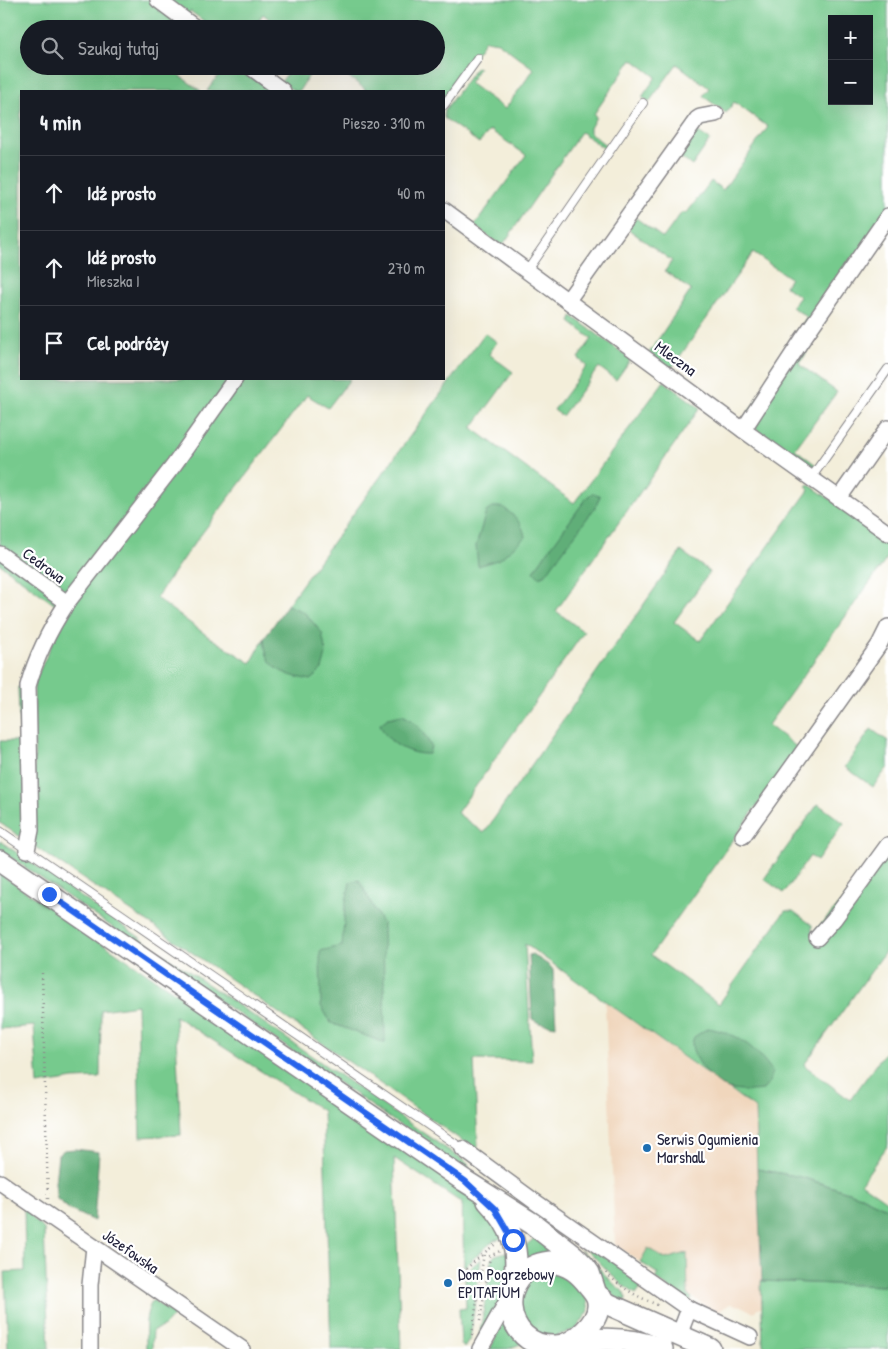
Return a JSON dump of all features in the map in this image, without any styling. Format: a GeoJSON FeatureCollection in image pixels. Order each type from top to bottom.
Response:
{"type":"FeatureCollection","features":[{"type":"Feature","properties":{"kind":"street"},"geometry":{"type":"LineString","coordinates":[[158,0],[185,20]]}},
{"type":"Feature","properties":{"kind":"street"},"geometry":{"type":"LineString","coordinates":[[261,75],[282,90]]}},
{"type":"Feature","properties":{"kind":"street"},"geometry":{"type":"LineString","coordinates":[[568,300],[697,119],[716,114]]}},
{"type":"Feature","properties":{"kind":"street","name":"Mleczna"},"geometry":{"type":"LineString","coordinates":[[445,211],[743,430],[888,533]]}},
{"type":"Feature","properties":{"kind":"street"},"geometry":{"type":"LineString","coordinates":[[743,430],[802,340],[888,216]]}},
{"type":"Feature","properties":{"kind":"street"},"geometry":{"type":"LineString","coordinates":[[27,850],[31,830],[28,686],[43,646],[67,603],[174,465],[234,380]]}},
{"type":"Feature","properties":{"kind":"street"},"geometry":{"type":"LineString","coordinates":[[839,498],[888,428]]}},
{"type":"Feature","properties":{"kind":"street","name":"Cedrowa"},"geometry":{"type":"LineString","coordinates":[[0,554],[67,603]]}},
{"type":"Feature","properties":{"kind":"street"},"geometry":{"type":"LineString","coordinates":[[743,836],[879,645],[888,627]]}},
{"type":"Feature","properties":{"kind":"street"},"geometry":{"type":"LineString","coordinates":[[817,938],[834,919],[888,845]]}},
{"type":"Feature","properties":{"kind":"street"},"geometry":{"type":"LineString","coordinates":[[0,861],[465,1181],[533,1224],[579,1260],[592,1280],[598,1309],[592,1321],[575,1340],[554,1347]]}},
{"type":"Feature","properties":{"kind":"street"},"geometry":{"type":"LineString","coordinates":[[462,1149],[534,1202],[689,1308],[750,1337]]}},
{"type":"Feature","properties":{"kind":"street"},"geometry":{"type":"LineString","coordinates":[[465,1181],[479,1161]]}},
{"type":"Feature","properties":{"kind":"street"},"geometry":{"type":"LineString","coordinates":[[465,1181],[495,1209],[513,1240],[517,1256],[511,1292],[511,1311],[515,1323],[523,1334],[541,1344],[554,1347],[590,1339],[609,1338],[662,1349]]}},
{"type":"Feature","properties":{"kind":"street","name":"Józefowska"},"geometry":{"type":"LineString","coordinates":[[0,1182],[242,1349]]}},
{"type":"Feature","properties":{"kind":"street"},"geometry":{"type":"LineString","coordinates":[[90,1349],[90,1285],[94,1247]]}},
{"type":"Feature","properties":{"kind":"street"},"geometry":{"type":"LineString","coordinates":[[476,1344],[520,1278],[529,1268],[550,1262],[565,1264],[577,1271],[596,1294],[619,1310],[710,1349]]}},
{"type":"Feature","properties":{"kind":"street"},"geometry":{"type":"LineString","coordinates":[[678,1335],[689,1308]]}},
{"type":"Feature","properties":{"kind":"lane"},"geometry":{"type":"LineString","coordinates":[[445,105],[478,58]]}},
{"type":"Feature","properties":{"kind":"lane"},"geometry":{"type":"LineString","coordinates":[[527,270],[643,103]]}},
{"type":"Feature","properties":{"kind":"lane"},"geometry":{"type":"LineString","coordinates":[[811,478],[888,370]]}},
{"type":"Feature","properties":{"kind":"lane"},"geometry":{"type":"LineString","coordinates":[[0,831],[462,1149]]}},
{"type":"Feature","properties":{"kind":"path"},"geometry":{"type":"LineString","coordinates":[[42,973],[48,1198],[45,1213]]}},
{"type":"Feature","properties":{"kind":"path"},"geometry":{"type":"LineString","coordinates":[[466,1269],[494,1244],[513,1240]]}},
{"type":"Feature","properties":{"kind":"path"},"geometry":{"type":"LineString","coordinates":[[476,1344],[484,1253]]}},
{"type":"Feature","properties":{"kind":"shaded area"},"geometry":{"type":"Polygon","coordinates":[[[605,1002],[755,1109],[762,1308],[757,1308],[754,1313],[741,1306],[730,1304],[716,1313],[615,1245],[605,1002]]]}},
{"type":"Feature","properties":{"kind":"green space"},"geometry":{"type":"Polygon","coordinates":[[[0,0],[888,0],[888,225],[805,345],[806,354],[799,364],[837,392],[795,449],[816,465],[810,468],[760,433],[745,417],[793,346],[789,344],[807,317],[792,307],[800,297],[785,286],[790,278],[753,253],[671,369],[649,353],[691,290],[665,271],[672,261],[628,229],[636,218],[663,238],[682,212],[686,214],[711,181],[723,190],[768,127],[734,102],[726,113],[703,96],[709,88],[677,64],[649,102],[642,97],[656,77],[632,59],[594,114],[596,117],[590,128],[590,133],[607,146],[605,149],[581,132],[502,246],[474,226],[526,155],[490,130],[479,143],[445,119],[445,110],[476,67],[479,68],[469,83],[505,109],[534,69],[498,42],[485,40],[445,97],[445,90],[364,90],[346,75],[445,75],[445,20],[271,20],[263,14],[259,20],[202,20],[190,11],[184,20],[20,20],[20,75],[179,75],[200,90],[20,90],[20,380],[349,380],[328,408],[307,395],[184,557],[156,598],[209,637],[251,663],[264,639],[265,642],[290,606],[287,605],[485,333],[497,342],[489,354],[513,372],[472,428],[574,503],[664,381],[700,408],[556,611],[584,632],[457,813],[484,833],[681,551],[710,572],[674,622],[700,641],[809,490],[806,487],[808,484],[888,539],[888,557],[768,725],[798,748],[651,955],[719,1004],[785,911],[793,911],[812,925],[812,934],[888,852],[888,948],[804,1065],[850,1100],[888,1048],[888,1145],[861,1183],[888,1202],[888,1209],[861,1196],[801,1177],[757,1169],[755,1108],[525,944],[532,1061],[474,1060],[478,1147],[474,1149],[161,931],[35,847],[34,683],[66,613],[0,564],[0,0]]]}},
{"type":"Feature","properties":{"kind":"green space"},"geometry":{"type":"Polygon","coordinates":[[[219,75],[255,75],[275,90],[208,90],[219,75]]]}},
{"type":"Feature","properties":{"kind":"green space"},"geometry":{"type":"Polygon","coordinates":[[[286,75],[309,75],[300,90],[293,90],[281,82],[286,75]]]}},
{"type":"Feature","properties":{"kind":"green space"},"geometry":{"type":"Polygon","coordinates":[[[697,131],[710,140],[692,166],[680,157],[697,131]]]}},
{"type":"Feature","properties":{"kind":"green space"},"geometry":{"type":"Polygon","coordinates":[[[572,316],[631,359],[616,380],[599,367],[562,416],[554,410],[587,366],[578,358],[592,339],[570,322],[572,316]]]}},
{"type":"Feature","properties":{"kind":"green space"},"geometry":{"type":"Polygon","coordinates":[[[594,493],[600,496],[596,506],[546,574],[539,577],[534,572],[537,566],[588,496],[594,493]]]}},
{"type":"Feature","properties":{"kind":"green space"},"geometry":{"type":"Polygon","coordinates":[[[493,507],[503,507],[514,517],[520,524],[525,537],[500,559],[478,566],[476,546],[486,512],[493,507]]]}},
{"type":"Feature","properties":{"kind":"green space"},"geometry":{"type":"Polygon","coordinates":[[[287,605],[304,612],[322,633],[326,654],[322,669],[311,680],[292,676],[279,670],[270,661],[266,653],[264,639],[287,605]]]}},
{"type":"Feature","properties":{"kind":"green space"},"geometry":{"type":"Polygon","coordinates":[[[24,686],[25,832],[19,836],[0,823],[0,741],[20,741],[18,687],[24,686]]]}},
{"type":"Feature","properties":{"kind":"green space"},"geometry":{"type":"Polygon","coordinates":[[[402,715],[412,720],[422,732],[431,746],[429,754],[406,750],[387,737],[380,724],[388,718],[402,715]]]}},
{"type":"Feature","properties":{"kind":"green space"},"geometry":{"type":"Polygon","coordinates":[[[871,729],[888,741],[888,767],[873,787],[845,767],[871,729]]]}},
{"type":"Feature","properties":{"kind":"green space"},"geometry":{"type":"Polygon","coordinates":[[[818,804],[844,823],[817,861],[810,856],[784,893],[764,879],[818,804]]]}},
{"type":"Feature","properties":{"kind":"green space"},"geometry":{"type":"Polygon","coordinates":[[[0,841],[464,1161],[468,1164],[469,1168],[465,1170],[0,850],[0,841]]]}},
{"type":"Feature","properties":{"kind":"green space"},"geometry":{"type":"Polygon","coordinates":[[[0,874],[478,1197],[508,1237],[494,1240],[464,1267],[462,1203],[394,1158],[401,1349],[331,1349],[323,1111],[175,1016],[181,1135],[140,1137],[137,1005],[101,1010],[100,1078],[74,1079],[38,1085],[34,1026],[0,1029],[0,874]]]}},
{"type":"Feature","properties":{"kind":"green space"},"geometry":{"type":"Polygon","coordinates":[[[359,880],[383,925],[385,1043],[331,1023],[321,1006],[320,951],[342,946],[345,907],[350,882],[359,880]]]}},
{"type":"Feature","properties":{"kind":"green space"},"geometry":{"type":"Polygon","coordinates":[[[532,954],[553,970],[556,1026],[539,1023],[532,1019],[529,955],[532,954]]]}},
{"type":"Feature","properties":{"kind":"green space"},"geometry":{"type":"Polygon","coordinates":[[[708,1028],[736,1037],[752,1048],[766,1062],[772,1071],[770,1082],[763,1090],[741,1091],[728,1089],[711,1077],[700,1064],[693,1051],[692,1044],[694,1037],[708,1028]]]}},
{"type":"Feature","properties":{"kind":"green space"},"geometry":{"type":"Polygon","coordinates":[[[75,1149],[99,1152],[94,1221],[70,1210],[57,1199],[55,1183],[58,1155],[64,1150],[75,1149]]]}},
{"type":"Feature","properties":{"kind":"green space"},"geometry":{"type":"Polygon","coordinates":[[[757,1169],[801,1177],[861,1196],[888,1209],[888,1279],[884,1286],[762,1281],[757,1169]]]}},
{"type":"Feature","properties":{"kind":"green space"},"geometry":{"type":"Polygon","coordinates":[[[24,1205],[34,1220],[44,1229],[49,1349],[8,1349],[5,1272],[25,1271],[24,1205]]]}},
{"type":"Feature","properties":{"kind":"green space"},"geometry":{"type":"Polygon","coordinates":[[[558,1224],[644,1283],[636,1294],[622,1285],[581,1244],[557,1227],[558,1224]]]}},
{"type":"Feature","properties":{"kind":"green space"},"geometry":{"type":"Polygon","coordinates":[[[536,1237],[555,1253],[527,1263],[524,1247],[536,1237]]]}},
{"type":"Feature","properties":{"kind":"green space"},"geometry":{"type":"Polygon","coordinates":[[[648,1248],[665,1259],[687,1253],[688,1295],[692,1298],[689,1302],[655,1279],[658,1274],[640,1262],[648,1248]]]}},
{"type":"Feature","properties":{"kind":"green space"},"geometry":{"type":"Polygon","coordinates":[[[580,1249],[625,1293],[626,1299],[623,1303],[604,1285],[580,1249]]]}},
{"type":"Feature","properties":{"kind":"green space"},"geometry":{"type":"Polygon","coordinates":[[[510,1251],[503,1295],[479,1338],[492,1259],[495,1255],[510,1251]]]}},
{"type":"Feature","properties":{"kind":"green space"},"geometry":{"type":"Polygon","coordinates":[[[481,1259],[470,1339],[464,1348],[461,1344],[459,1309],[466,1308],[465,1272],[481,1259]]]}},
{"type":"Feature","properties":{"kind":"green space"},"geometry":{"type":"Polygon","coordinates":[[[541,1272],[565,1274],[587,1299],[589,1311],[576,1329],[554,1337],[537,1333],[520,1316],[521,1289],[541,1272]]]}},
{"type":"Feature","properties":{"kind":"green space"},"geometry":{"type":"Polygon","coordinates":[[[888,1279],[888,1349],[768,1349],[763,1345],[761,1281],[884,1286],[888,1279]]]}},
{"type":"Feature","properties":{"kind":"green space"},"geometry":{"type":"Polygon","coordinates":[[[153,1300],[174,1315],[163,1327],[153,1330],[152,1349],[146,1349],[146,1318],[153,1300]]]}},
{"type":"Feature","properties":{"kind":"green space"},"geometry":{"type":"Polygon","coordinates":[[[505,1319],[523,1343],[508,1349],[490,1349],[505,1319]]]}},
{"type":"Feature","properties":{"kind":"place","name":"Serwis Ogumienia Marshall"},"geometry":{"type":"Point","coordinates":[647,1148]}},
{"type":"Feature","properties":{"kind":"place","name":"Dom Pogrzebowy EPITAFIUM"},"geometry":{"type":"Point","coordinates":[448,1283]}},
{"type":"Feature","properties":{"kind":"route"},"geometry":{"type":"LineString","coordinates":[[49,894],[465,1181],[495,1209],[513,1240]]}}]}
